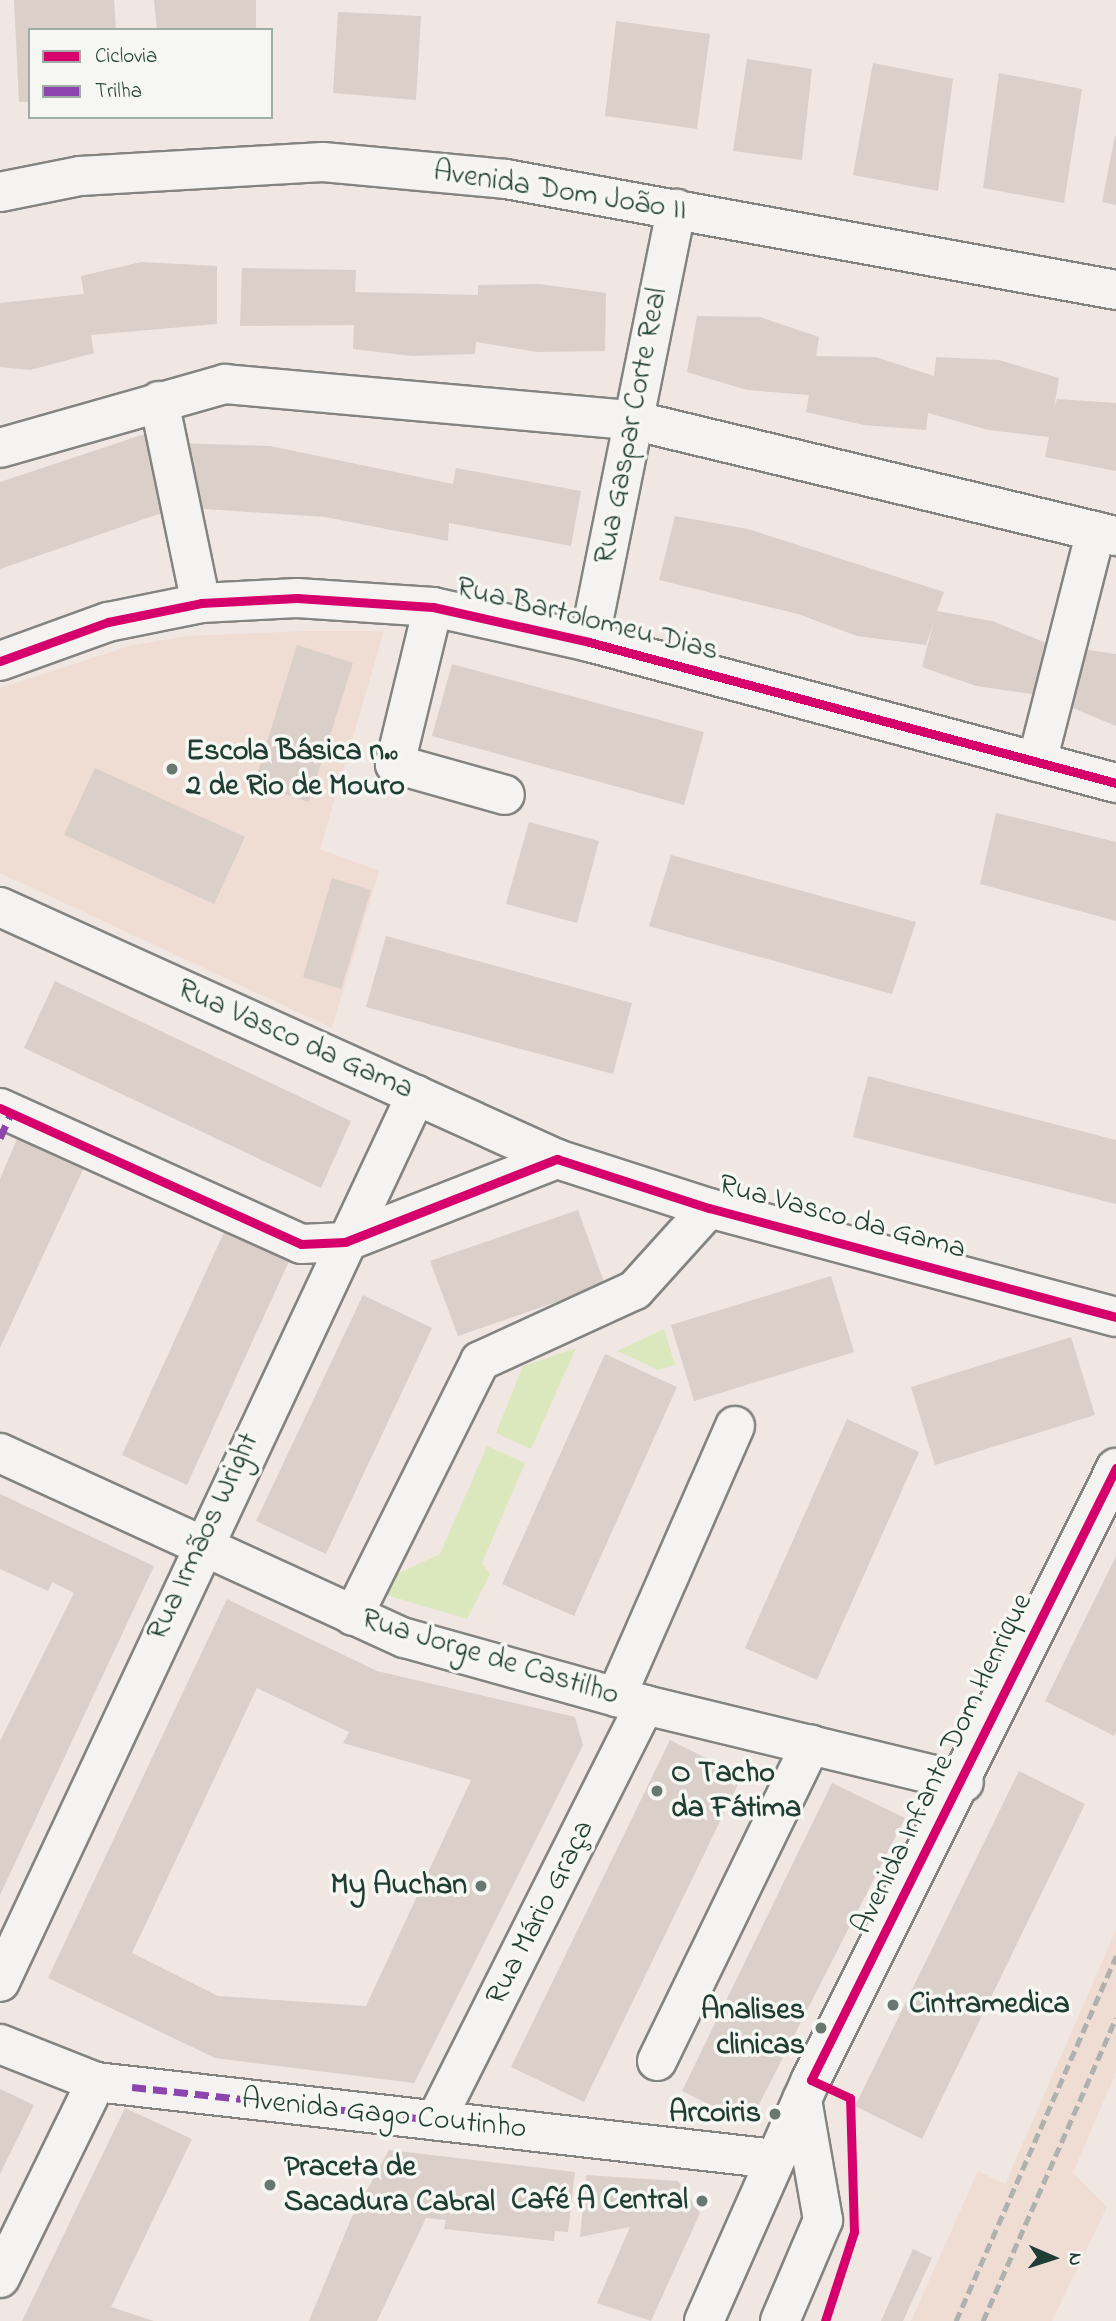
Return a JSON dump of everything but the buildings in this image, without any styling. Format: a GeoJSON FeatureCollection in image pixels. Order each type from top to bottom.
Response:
{"type":"FeatureCollection","features":[{"type":"Feature","properties":{"kind":"street","name":"Avenida Dom João II"},"geometry":{"type":"LineString","coordinates":[[0,192],[80,176],[323,162],[506,179],[1116,290]]}},
{"type":"Feature","properties":{"kind":"street","name":"Rua Gaspar Corte Real"},"geometry":{"type":"LineString","coordinates":[[589,642],[676,209]]}},
{"type":"Feature","properties":{"kind":"street"},"geometry":{"type":"LineString","coordinates":[[0,448],[225,384],[632,420],[1106,534],[1037,762]]}},
{"type":"Feature","properties":{"kind":"street"},"geometry":{"type":"LineString","coordinates":[[159,401],[201,603]]}},
{"type":"Feature","properties":{"kind":"street","name":"Rua Bartolomeu Dias"},"geometry":{"type":"LineString","coordinates":[[0,662],[108,622],[201,603],[296,598],[433,607],[589,642],[1116,783]]}},
{"type":"Feature","properties":{"kind":"street"},"geometry":{"type":"LineString","coordinates":[[433,607],[395,764],[505,795]]}},
{"type":"Feature","properties":{"kind":"street","name":"Rua Vasco da Gama"},"geometry":{"type":"LineString","coordinates":[[0,907],[557,1159],[709,1208],[1116,1317]]}},
{"type":"Feature","properties":{"kind":"street","name":"Rua Irmãos Wright"},"geometry":{"type":"LineString","coordinates":[[0,1982],[199,1547],[416,1095]]}},
{"type":"Feature","properties":{"kind":"street"},"geometry":{"type":"LineString","coordinates":[[4,1120],[301,1244],[345,1242],[557,1159]]}},
{"type":"Feature","properties":{"kind":"street"},"geometry":{"type":"LineString","coordinates":[[353,1616],[480,1361],[635,1290],[709,1208]]}},
{"type":"Feature","properties":{"kind":"street","name":"Rua Mário Graça"},"geometry":{"type":"LineString","coordinates":[[436,2120],[630,1701],[735,1426]]}},
{"type":"Feature","properties":{"kind":"street","name":"Rua Jorge de Castilho"},"geometry":{"type":"LineString","coordinates":[[0,1453],[199,1547],[405,1638],[630,1701],[964,1782]]}},
{"type":"Feature","properties":{"kind":"street","name":"Avenida Infante Dom Henrique"},"geometry":{"type":"LineString","coordinates":[[704,2321],[802,2100],[964,1782],[1116,1468]]}},
{"type":"Feature","properties":{"kind":"street"},"geometry":{"type":"LineString","coordinates":[[657,2062],[811,1744]]}},
{"type":"Feature","properties":{"kind":"street","name":"Avenida Gago Coutinho"},"geometry":{"type":"LineString","coordinates":[[0,2044],[96,2082],[775,2159]]}},
{"type":"Feature","properties":{"kind":"street"},"geometry":{"type":"LineString","coordinates":[[0,2278],[96,2082]]}},
{"type":"Feature","properties":{"kind":"street"},"geometry":{"type":"LineString","coordinates":[[780,2321],[823,2220],[802,2100]]}},
{"type":"Feature","properties":{"kind":"shaded area","name":"Escola Básica n.º 2 de Rio de Mouro"},"geometry":{"type":"Polygon","coordinates":[[[384,631],[320,849],[379,871],[332,1028],[0,873],[0,688],[129,646],[187,636],[384,631]]]}},
{"type":"Feature","properties":{"kind":"shaded area"},"geometry":{"type":"Polygon","coordinates":[[[1116,1930],[1116,2072],[1073,2173],[1107,2207],[1052,2321],[911,2321],[978,2171],[1005,2184],[1116,1930]]]}},
{"type":"Feature","properties":{"kind":"green space"},"geometry":{"type":"Polygon","coordinates":[[[664,1329],[675,1365],[658,1370],[617,1351],[664,1329]]]}},
{"type":"Feature","properties":{"kind":"green space"},"geometry":{"type":"Polygon","coordinates":[[[576,1348],[531,1449],[496,1433],[523,1366],[576,1348]]]}},
{"type":"Feature","properties":{"kind":"green space"},"geometry":{"type":"Polygon","coordinates":[[[487,1446],[525,1463],[482,1563],[490,1574],[467,1619],[380,1593],[389,1578],[440,1554],[487,1446]]]}},
{"type":"Feature","properties":{"kind":"railway"},"geometry":{"type":"LineString","coordinates":[[956,2321],[1116,1956]]}},
{"type":"Feature","properties":{"kind":"railway"},"geometry":{"type":"LineString","coordinates":[[983,2321],[1116,2018]]}},
{"type":"Feature","properties":{"kind":"marked path"},"geometry":{"type":"LineString","coordinates":[[0,1138],[11,1113]]}},
{"type":"Feature","properties":{"kind":"marked path"},"geometry":{"type":"LineString","coordinates":[[132,2087],[419,2118]]}},
{"type":"Feature","properties":{"kind":"cycle path"},"geometry":{"type":"LineString","coordinates":[[0,661],[108,622],[201,603],[297,598],[433,607],[589,642],[1116,783]]}},
{"type":"Feature","properties":{"kind":"cycle path"},"geometry":{"type":"LineString","coordinates":[[0,1108],[301,1244],[345,1242],[557,1159],[709,1208],[1116,1317]]}},
{"type":"Feature","properties":{"kind":"cycle path"},"geometry":{"type":"LineString","coordinates":[[825,2321],[854,2232],[850,2098],[811,2080],[1116,1468]]}},
{"type":"Feature","properties":{"kind":"place","name":"Escola Básica n.º 2 de Rio de Mouro"},"geometry":{"type":"Point","coordinates":[172,769]}},
{"type":"Feature","properties":{"kind":"place","name":"O Tacho da Fátima"},"geometry":{"type":"Point","coordinates":[657,1791]}},
{"type":"Feature","properties":{"kind":"place","name":"My Auchan"},"geometry":{"type":"Point","coordinates":[481,1886]}},
{"type":"Feature","properties":{"kind":"place","name":"Cintramedica"},"geometry":{"type":"Point","coordinates":[893,2005]}},
{"type":"Feature","properties":{"kind":"place","name":"Analises clinicas"},"geometry":{"type":"Point","coordinates":[821,2028]}},
{"type":"Feature","properties":{"kind":"place","name":"Arcoiris"},"geometry":{"type":"Point","coordinates":[775,2114]}},
{"type":"Feature","properties":{"kind":"place","name":"Praceta de Sacadura Cabral"},"geometry":{"type":"Point","coordinates":[270,2185]}},
{"type":"Feature","properties":{"kind":"place","name":"Café A Central"},"geometry":{"type":"Point","coordinates":[702,2201]}}]}
